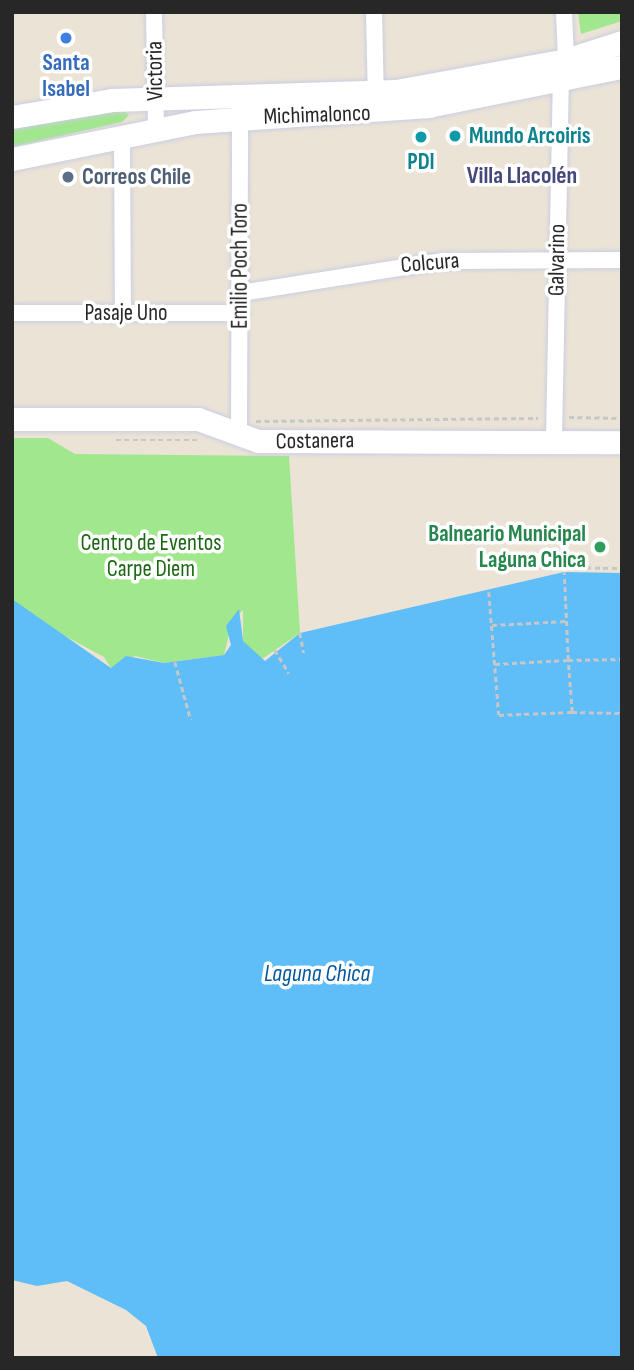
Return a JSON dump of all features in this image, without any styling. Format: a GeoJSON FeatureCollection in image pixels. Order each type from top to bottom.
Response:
{"type":"FeatureCollection","features":[{"type":"Feature","properties":{"kind":"main road","name":"Michimalonco"},"geometry":{"type":"LineString","coordinates":[[12,117],[155,98],[240,108],[376,103],[564,71],[622,42]]}},
{"type":"Feature","properties":{"kind":"main road","name":"Michimalonco"},"geometry":{"type":"LineString","coordinates":[[564,71],[592,75],[622,67]]}},
{"type":"Feature","properties":{"kind":"main road"},"geometry":{"type":"LineString","coordinates":[[592,75],[622,76]]}},
{"type":"Feature","properties":{"kind":"main road","name":"Michimalonco"},"geometry":{"type":"LineString","coordinates":[[12,159],[122,137],[240,108]]}},
{"type":"Feature","properties":{"kind":"main road","name":"Costanera"},"geometry":{"type":"LineString","coordinates":[[12,419],[191,419],[258,441],[554,438],[622,442]]}},
{"type":"Feature","properties":{"kind":"street","name":"Victoria"},"geometry":{"type":"LineString","coordinates":[[154,12],[156,129]]}},
{"type":"Feature","properties":{"kind":"street"},"geometry":{"type":"LineString","coordinates":[[374,12],[376,103]]}},
{"type":"Feature","properties":{"kind":"street","name":"Galvarino"},"geometry":{"type":"LineString","coordinates":[[554,438],[564,12]]}},
{"type":"Feature","properties":{"kind":"street","name":"Emilio Poch Toro"},"geometry":{"type":"LineString","coordinates":[[239,434],[240,108]]}},
{"type":"Feature","properties":{"kind":"street"},"geometry":{"type":"LineString","coordinates":[[122,137],[123,313]]}},
{"type":"Feature","properties":{"kind":"street","name":"Colcura"},"geometry":{"type":"LineString","coordinates":[[241,293],[394,266],[557,258],[622,260]]}},
{"type":"Feature","properties":{"kind":"street","name":"Pasaje Uno"},"geometry":{"type":"LineString","coordinates":[[12,313],[241,313]]}},
{"type":"Feature","properties":{"kind":"path"},"geometry":{"type":"LineString","coordinates":[[476,566],[622,568]]}},
{"type":"Feature","properties":{"kind":"path"},"geometry":{"type":"LineString","coordinates":[[565,572],[572,712]]}},
{"type":"Feature","properties":{"kind":"path"},"geometry":{"type":"LineString","coordinates":[[489,592],[499,715],[622,713]]}},
{"type":"Feature","properties":{"kind":"path"},"geometry":{"type":"LineString","coordinates":[[492,625],[567,621]]}},
{"type":"Feature","properties":{"kind":"path"},"geometry":{"type":"LineString","coordinates":[[300,633],[304,653]]}},
{"type":"Feature","properties":{"kind":"path"},"geometry":{"type":"LineString","coordinates":[[275,650],[289,673]]}},
{"type":"Feature","properties":{"kind":"path"},"geometry":{"type":"LineString","coordinates":[[495,664],[622,659]]}},
{"type":"Feature","properties":{"kind":"path"},"geometry":{"type":"LineString","coordinates":[[175,662],[191,720]]}},
{"type":"Feature","properties":{"kind":"green space"},"geometry":{"type":"Polygon","coordinates":[[[578,12],[622,12],[622,21],[581,34],[578,12]]]}},
{"type":"Feature","properties":{"kind":"green space"},"geometry":{"type":"Polygon","coordinates":[[[124,110],[129,115],[122,122],[12,147],[12,125],[124,110]]]}},
{"type":"Feature","properties":{"kind":"green space","name":"Centro de Eventos Carpe Diem"},"geometry":{"type":"Polygon","coordinates":[[[12,438],[48,438],[75,454],[289,456],[300,633],[259,661],[243,641],[243,610],[232,621],[224,655],[164,663],[135,656],[111,668],[104,657],[39,622],[12,599],[12,438]]]}},
{"type":"Feature","properties":{"kind":"water","name":"Laguna Chica"},"geometry":{"type":"Polygon","coordinates":[[[564,572],[622,573],[622,1358],[158,1358],[146,1326],[126,1310],[67,1281],[37,1286],[12,1280],[12,599],[111,668],[126,656],[164,663],[224,655],[231,645],[226,626],[239,609],[243,641],[265,661],[300,633],[564,572]]]}},
{"type":"Feature","properties":{"kind":"place","name":"Santa Isabel"},"geometry":{"type":"Point","coordinates":[66,38]}},
{"type":"Feature","properties":{"kind":"place","name":"Mundo Arcoiris"},"geometry":{"type":"Point","coordinates":[455,136]}},
{"type":"Feature","properties":{"kind":"place","name":"PDI"},"geometry":{"type":"Point","coordinates":[421,137]}},
{"type":"Feature","properties":{"kind":"place","name":"Correos Chile"},"geometry":{"type":"Point","coordinates":[68,177]}},
{"type":"Feature","properties":{"kind":"place","name":"Balneario Municipal Laguna Chica"},"geometry":{"type":"Point","coordinates":[600,547]}},
{"type":"Feature","properties":{"kind":"district","name":"Villa Llacolén"},"geometry":{"type":"Point","coordinates":[522,176]}}]}
